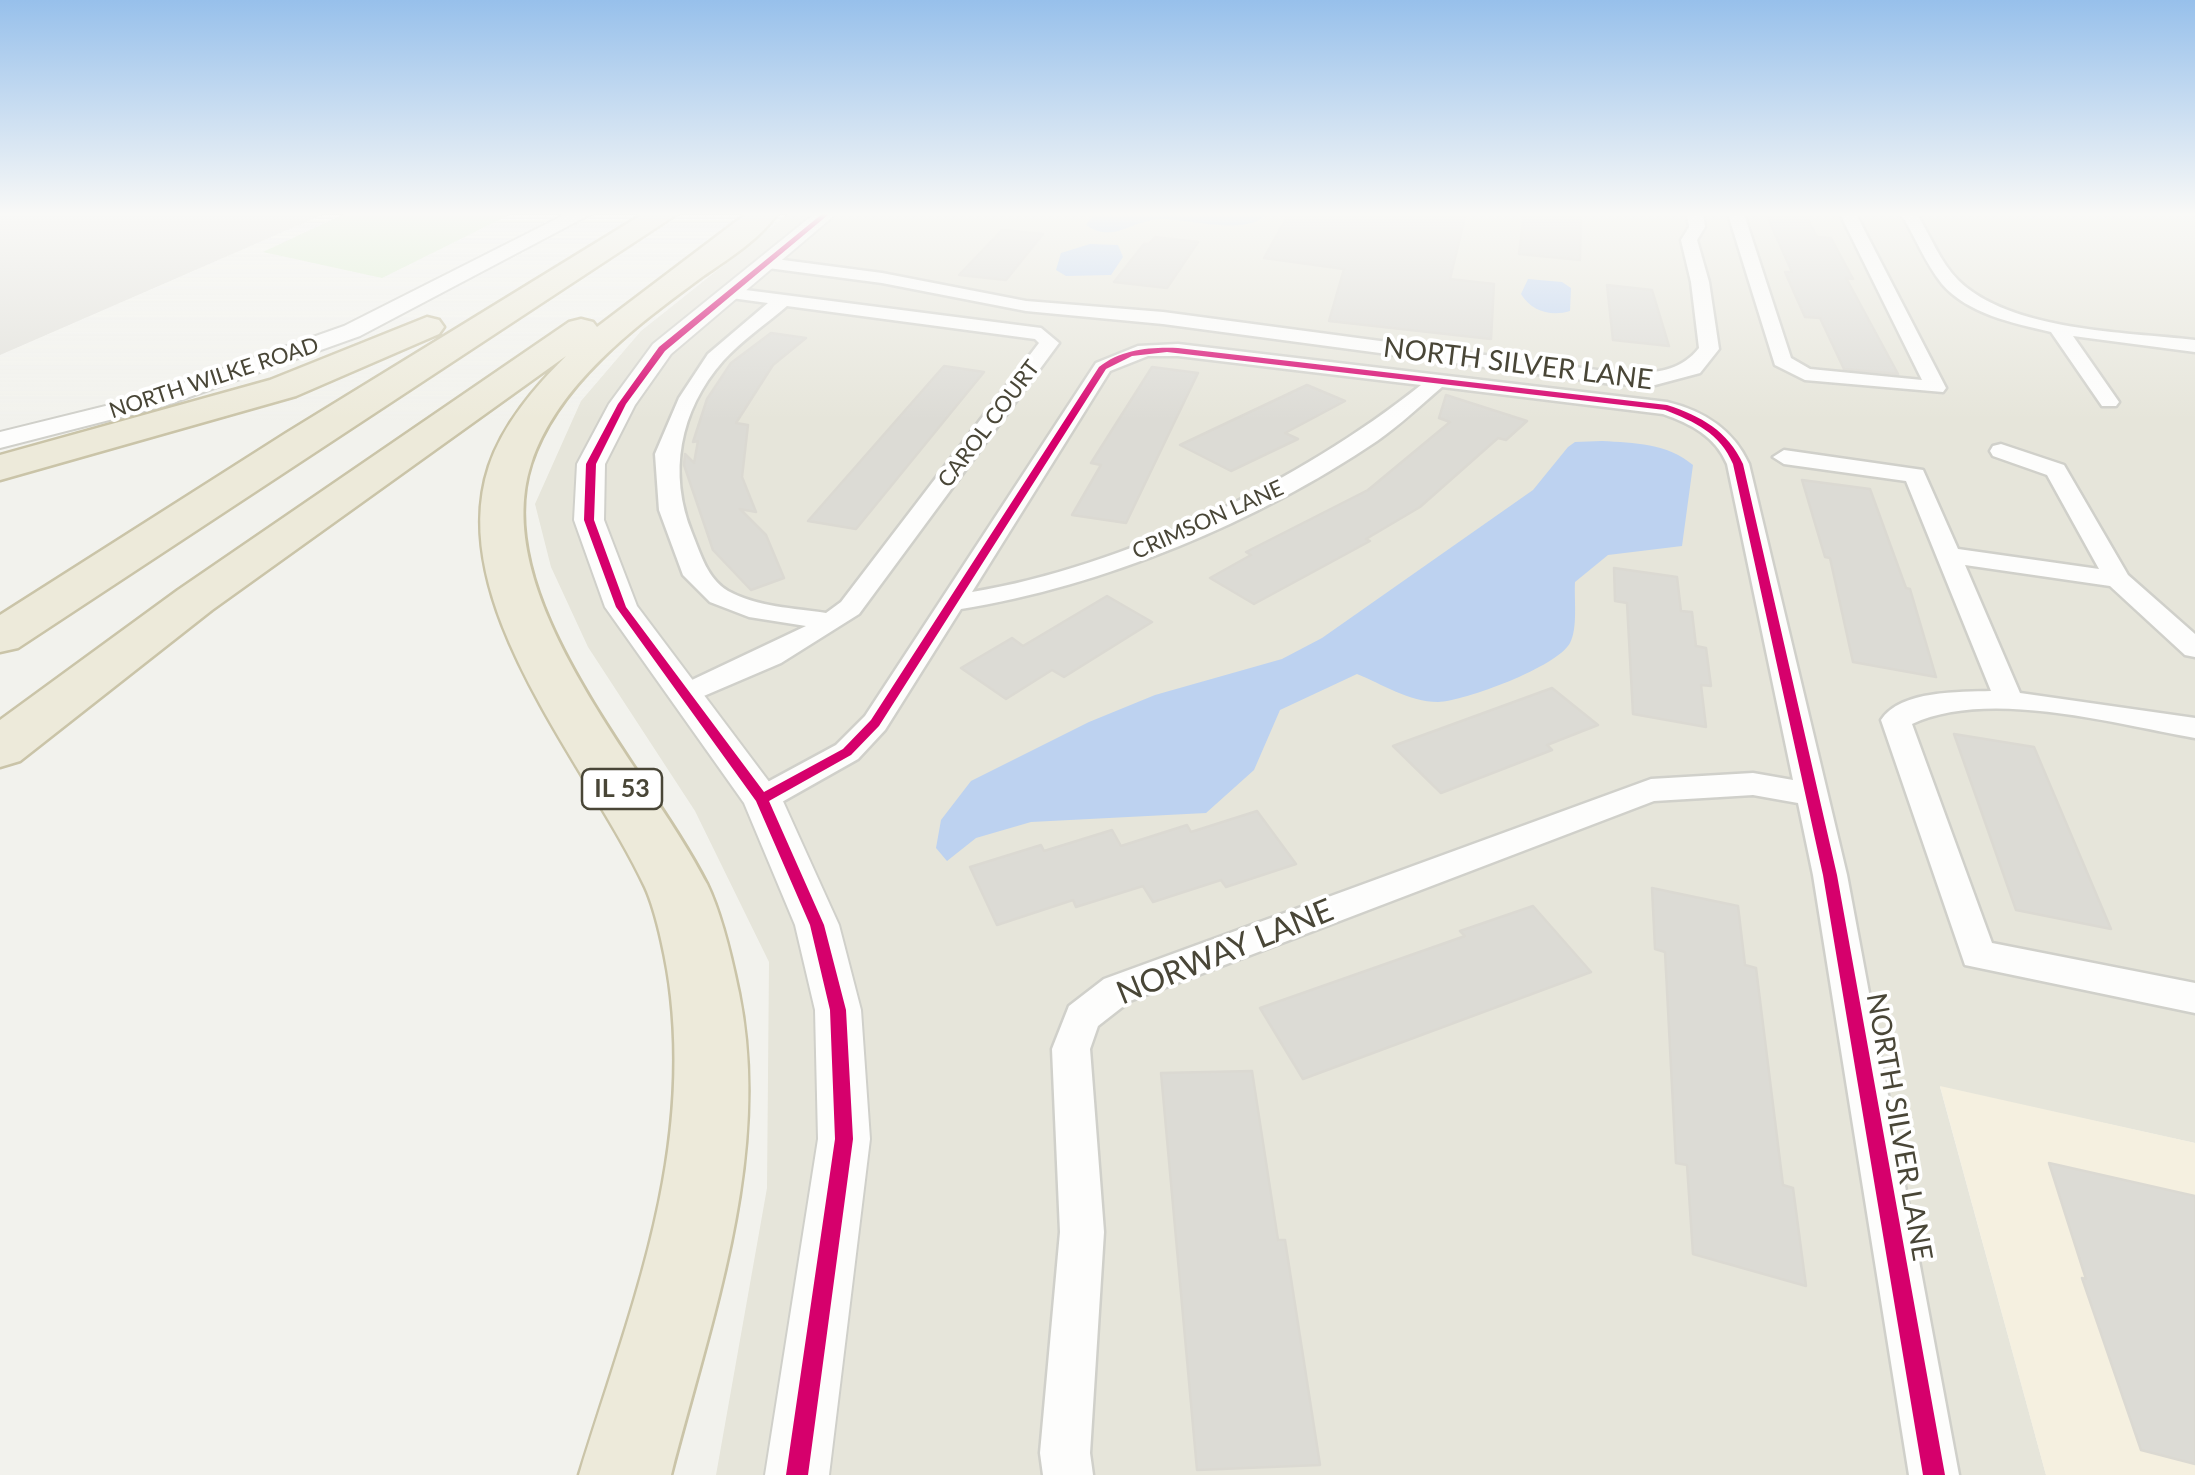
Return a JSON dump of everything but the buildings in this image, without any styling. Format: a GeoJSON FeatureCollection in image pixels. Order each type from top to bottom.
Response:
{"type":"FeatureCollection","features":[{"type":"Feature","properties":{"kind":"highway"},"geometry":{"type":"LineString","coordinates":[[0,468],[210,412],[359,358],[511,283]]}},
{"type":"Feature","properties":{"kind":"highway"},"geometry":{"type":"LineString","coordinates":[[0,636],[553,283]]}},
{"type":"Feature","properties":{"kind":"highway"},"geometry":{"type":"LineString","coordinates":[[0,748],[311,516],[651,283]]}},
{"type":"Feature","properties":{"kind":"highway","name":"IL 53"},"geometry":{"type":"LineString","coordinates":[[625,1475],[701,1205],[713,1090],[705,994],[678,889],[527,631],[511,586],[503,535],[503,494],[516,453],[558,384],[659,294],[695,283]]}},
{"type":"Feature","properties":{"kind":"street","name":"NORTH WILKE ROAD"},"geometry":{"type":"LineString","coordinates":[[0,440],[155,400],[334,338],[449,283]]}},
{"type":"Feature","properties":{"kind":"street"},"geometry":{"type":"LineString","coordinates":[[742,283],[662,349],[622,404],[591,464],[589,520],[620,607],[762,799],[817,925],[839,1028],[844,1139],[797,1475]]}},
{"type":"Feature","properties":{"kind":"street"},"geometry":{"type":"LineString","coordinates":[[758,283],[689,398],[666,454],[671,510],[696,575],[719,596],[758,611],[832,622]]}},
{"type":"Feature","properties":{"kind":"street","name":"CAROL COURT"},"geometry":{"type":"LineString","coordinates":[[685,695],[770,660],[850,608],[1049,344],[1041,334],[857,283]]}},
{"type":"Feature","properties":{"kind":"street"},"geometry":{"type":"LineString","coordinates":[[907,283],[1026,306],[1128,314],[1443,352],[1575,374],[1655,378],[1693,369],[1709,348],[1700,283]]}},
{"type":"Feature","properties":{"kind":"street"},"geometry":{"type":"LineString","coordinates":[[1758,283],[1782,361],[1805,374],[1936,388],[1883,283]]}},
{"type":"Feature","properties":{"kind":"street"},"geometry":{"type":"LineString","coordinates":[[1950,283],[1976,304],[2057,327],[2195,346]]}},
{"type":"Feature","properties":{"kind":"street"},"geometry":{"type":"LineString","coordinates":[[2057,327],[2109,402]]}},
{"type":"Feature","properties":{"kind":"street","name":"NORTH SILVER LANE"},"geometry":{"type":"LineString","coordinates":[[762,799],[847,752],[875,724],[1102,367],[1119,355],[1150,348],[1178,350],[1667,408],[1703,422],[1730,443],[1830,875],[1934,1475]]}},
{"type":"Feature","properties":{"kind":"street","name":"CRIMSON LANE"},"geometry":{"type":"LineString","coordinates":[[952,603],[1025,591],[1124,558],[1271,494],[1370,434],[1438,380]]}},
{"type":"Feature","properties":{"kind":"street"},"geometry":{"type":"LineString","coordinates":[[2001,451],[2056,470],[2118,579],[2195,650]]}},
{"type":"Feature","properties":{"kind":"street"},"geometry":{"type":"LineString","coordinates":[[1784,457],[1915,476],[2008,698]]}},
{"type":"Feature","properties":{"kind":"street"},"geometry":{"type":"LineString","coordinates":[[1948,555],[2118,579]]}},
{"type":"Feature","properties":{"kind":"street"},"geometry":{"type":"LineString","coordinates":[[2195,728],[2008,698],[1911,709],[1896,720],[1978,955],[2195,998]]}},
{"type":"Feature","properties":{"kind":"street","name":"NORWAY LANE"},"geometry":{"type":"LineString","coordinates":[[1068,1475],[1065,1452],[1082,1232],[1071,1049],[1082,1018],[1117,990],[1651,790],[1753,784],[1812,796]]}},
{"type":"Feature","properties":{"kind":"shaded area"},"geometry":{"type":"Polygon","coordinates":[[[0,283],[166,283],[0,355],[0,283]]]}},
{"type":"Feature","properties":{"kind":"shaded area"},"geometry":{"type":"Polygon","coordinates":[[[702,283],[2195,283],[2195,1143],[1940,1087],[2046,1475],[716,1475],[767,1188],[769,962],[695,811],[588,647],[551,567],[535,504],[581,401],[641,331],[702,283]]]}},
{"type":"Feature","properties":{"kind":"shaded area"},"geometry":{"type":"Polygon","coordinates":[[[1940,1086],[2195,1143],[2195,1475],[2046,1475],[1940,1086]]]}},
{"type":"Feature","properties":{"kind":"water"},"geometry":{"type":"Polygon","coordinates":[[[1526,283],[1563,283],[1571,288],[1570,311],[1549,313],[1530,305],[1521,294],[1526,283]]]}},
{"type":"Feature","properties":{"kind":"water"},"geometry":{"type":"Polygon","coordinates":[[[1575,442],[1661,448],[1693,465],[1682,546],[1608,555],[1575,582],[1575,622],[1570,643],[1548,662],[1488,689],[1438,702],[1406,696],[1357,674],[1280,710],[1254,770],[1206,813],[1031,822],[976,838],[947,861],[936,848],[941,820],[971,781],[1089,722],[1155,695],[1282,659],[1322,638],[1533,490],[1575,442]]]}},
{"type":"Feature","properties":{"kind":"cycle path"},"geometry":{"type":"LineString","coordinates":[[742,283],[662,349],[622,404],[591,464],[589,520],[621,607],[762,799],[817,925],[838,1010],[844,1139],[797,1475]]}},
{"type":"Feature","properties":{"kind":"cycle path"},"geometry":{"type":"LineString","coordinates":[[762,799],[847,752],[875,723],[1103,367],[1120,357],[1148,350],[1178,350],[1667,408],[1700,422],[1719,435],[1738,464],[1830,875],[1934,1475]]}}]}
